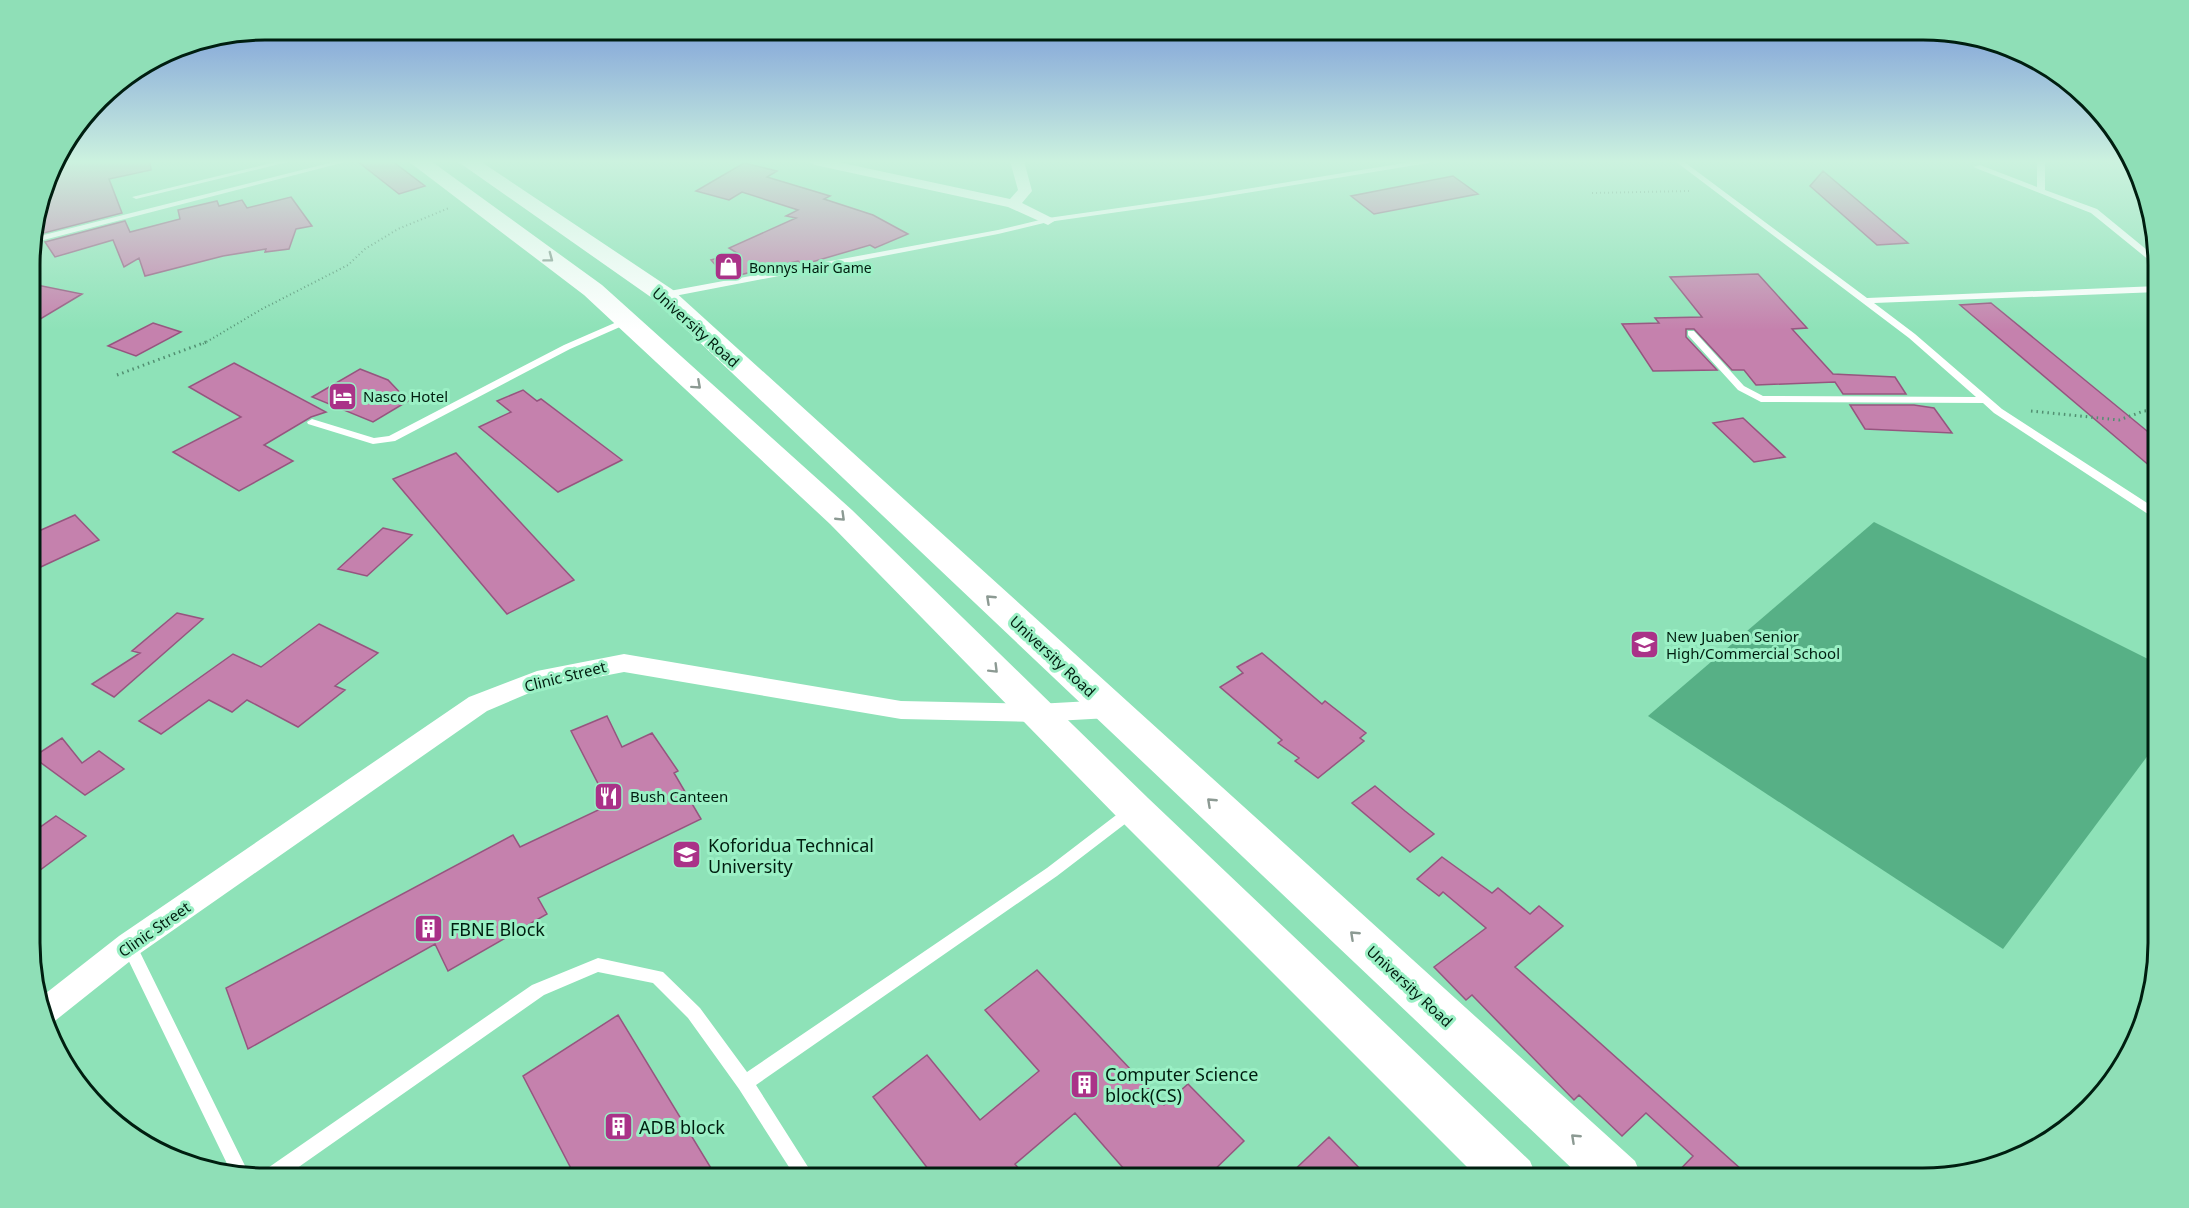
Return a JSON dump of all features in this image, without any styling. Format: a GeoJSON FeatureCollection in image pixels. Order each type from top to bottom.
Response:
{"type":"FeatureCollection","features":[{"type":"Feature","properties":{"kind":"highway"},"geometry":{"type":"LineString","coordinates":[[495,217],[593,290],[841,517],[1134,809],[1503,1168]]}},
{"type":"Feature","properties":{"kind":"highway","name":"University Road"},"geometry":{"type":"LineString","coordinates":[[550,217],[664,295],[1607,1168]]}},
{"type":"Feature","properties":{"kind":"street"},"geometry":{"type":"LineString","coordinates":[[1042,217],[1048,220]]}},
{"type":"Feature","properties":{"kind":"street","name":"Clinic Street"},"geometry":{"type":"LineString","coordinates":[[50,1008],[129,945],[478,704],[537,680],[624,663],[900,710],[1037,713],[1109,709]]}},
{"type":"Feature","properties":{"kind":"lane"},"geometry":{"type":"LineString","coordinates":[[42,238],[124,217]]}},
{"type":"Feature","properties":{"kind":"lane"},"geometry":{"type":"LineString","coordinates":[[664,295],[1067,217]]}},
{"type":"Feature","properties":{"kind":"lane"},"geometry":{"type":"LineString","coordinates":[[1756,217],[1912,336],[1995,408],[2148,508]]}},
{"type":"Feature","properties":{"kind":"lane"},"geometry":{"type":"LineString","coordinates":[[2101,217],[2148,255]]}},
{"type":"Feature","properties":{"kind":"lane"},"geometry":{"type":"LineString","coordinates":[[1864,300],[2148,289]]}},
{"type":"Feature","properties":{"kind":"lane"},"geometry":{"type":"LineString","coordinates":[[312,422],[373,441],[391,440],[567,347],[626,321]]}},
{"type":"Feature","properties":{"kind":"lane"},"geometry":{"type":"LineString","coordinates":[[1691,333],[1741,388],[1761,399],[1985,400]]}},
{"type":"Feature","properties":{"kind":"lane"},"geometry":{"type":"LineString","coordinates":[[745,1083],[1052,872],[1134,809]]}},
{"type":"Feature","properties":{"kind":"lane"},"geometry":{"type":"LineString","coordinates":[[129,945],[238,1166]]}},
{"type":"Feature","properties":{"kind":"lane"},"geometry":{"type":"LineString","coordinates":[[282,1168],[538,990],[598,965],[657,977],[694,1013],[745,1083],[800,1168]]}},
{"type":"Feature","properties":{"kind":"path"},"geometry":{"type":"LineString","coordinates":[[117,375],[205,343],[261,309],[348,265],[365,249],[398,229],[426,217]]}},
{"type":"Feature","properties":{"kind":"path"},"geometry":{"type":"LineString","coordinates":[[1995,408],[2119,420],[2148,411]]}},
{"type":"Feature","properties":{"kind":"green space"},"geometry":{"type":"Polygon","coordinates":[[[1874,522],[2148,659],[2148,755],[2003,949],[1648,716],[1874,522]]]}},
{"type":"Feature","properties":{"kind":"building"},"geometry":{"type":"Polygon","coordinates":[[[46,217],[105,217],[43,233],[46,217]]]}},
{"type":"Feature","properties":{"kind":"building"},"geometry":{"type":"Polygon","coordinates":[[[306,217],[312,226],[296,229],[289,249],[265,252],[266,249],[223,256],[145,276],[139,258],[124,267],[113,240],[55,257],[45,242],[125,221],[130,232],[180,219],[306,217]]]}},
{"type":"Feature","properties":{"kind":"building"},"geometry":{"type":"Polygon","coordinates":[[[793,217],[877,217],[908,234],[875,248],[870,245],[812,262],[802,264],[798,261],[727,278],[711,260],[737,253],[729,248],[796,218],[793,217]]]}},
{"type":"Feature","properties":{"kind":"building"},"geometry":{"type":"Polygon","coordinates":[[[1846,217],[1878,217],[1908,243],[1877,245],[1846,217]]]}},
{"type":"Feature","properties":{"kind":"building"},"geometry":{"type":"Polygon","coordinates":[[[1758,274],[1807,328],[1792,329],[1833,374],[1895,377],[1906,394],[1843,394],[1835,382],[1756,385],[1744,370],[1732,370],[1694,329],[1686,329],[1686,337],[1717,370],[1653,371],[1622,324],[1659,323],[1655,318],[1702,317],[1670,277],[1758,274]]]}},
{"type":"Feature","properties":{"kind":"building"},"geometry":{"type":"Polygon","coordinates":[[[40,286],[82,294],[40,319],[40,286]]]}},
{"type":"Feature","properties":{"kind":"building"},"geometry":{"type":"Polygon","coordinates":[[[1991,303],[2148,432],[2148,465],[1960,305],[1991,303]]]}},
{"type":"Feature","properties":{"kind":"building"},"geometry":{"type":"Polygon","coordinates":[[[153,323],[181,332],[136,356],[108,346],[153,323]]]}},
{"type":"Feature","properties":{"kind":"building"},"geometry":{"type":"Polygon","coordinates":[[[234,363],[326,412],[311,417],[264,445],[293,461],[239,491],[173,452],[241,417],[189,387],[234,363]]]}},
{"type":"Feature","properties":{"kind":"building"},"geometry":{"type":"Polygon","coordinates":[[[360,369],[388,380],[408,401],[373,422],[312,397],[360,369]]]}},
{"type":"Feature","properties":{"kind":"building"},"geometry":{"type":"Polygon","coordinates":[[[523,390],[537,401],[541,399],[622,460],[558,492],[479,427],[511,412],[497,401],[523,390]]]}},
{"type":"Feature","properties":{"kind":"building"},"geometry":{"type":"Polygon","coordinates":[[[1850,405],[1914,405],[1934,408],[1952,433],[1865,429],[1850,405]]]}},
{"type":"Feature","properties":{"kind":"building"},"geometry":{"type":"Polygon","coordinates":[[[1743,418],[1785,457],[1754,462],[1713,423],[1743,418]]]}},
{"type":"Feature","properties":{"kind":"building"},"geometry":{"type":"Polygon","coordinates":[[[456,453],[574,580],[507,614],[393,479],[456,453]]]}},
{"type":"Feature","properties":{"kind":"building"},"geometry":{"type":"Polygon","coordinates":[[[75,515],[99,540],[40,567],[40,530],[75,515]]]}},
{"type":"Feature","properties":{"kind":"building"},"geometry":{"type":"Polygon","coordinates":[[[383,528],[412,535],[367,576],[338,569],[383,528]]]}},
{"type":"Feature","properties":{"kind":"building"},"geometry":{"type":"Polygon","coordinates":[[[177,613],[203,619],[114,697],[92,684],[140,653],[132,651],[177,613]]]}},
{"type":"Feature","properties":{"kind":"building"},"geometry":{"type":"Polygon","coordinates":[[[319,624],[378,653],[335,686],[345,690],[298,727],[247,700],[232,712],[209,700],[161,734],[139,721],[233,654],[261,667],[319,624]]]}},
{"type":"Feature","properties":{"kind":"building"},"geometry":{"type":"Polygon","coordinates":[[[1262,653],[1322,704],[1325,701],[1366,733],[1360,738],[1364,741],[1318,778],[1295,761],[1299,758],[1278,743],[1282,740],[1220,687],[1243,673],[1237,667],[1262,653]]]}},
{"type":"Feature","properties":{"kind":"building","name":"FBNE Block"},"geometry":{"type":"Polygon","coordinates":[[[607,716],[622,747],[652,733],[678,771],[674,773],[701,819],[538,898],[547,914],[448,971],[435,944],[248,1049],[226,988],[513,835],[520,847],[609,805],[571,731],[607,716]]]}},
{"type":"Feature","properties":{"kind":"building"},"geometry":{"type":"Polygon","coordinates":[[[62,738],[82,763],[99,751],[124,769],[85,795],[40,762],[40,752],[62,738]]]}},
{"type":"Feature","properties":{"kind":"building"},"geometry":{"type":"Polygon","coordinates":[[[1375,786],[1434,834],[1410,852],[1352,803],[1375,786]]]}},
{"type":"Feature","properties":{"kind":"building"},"geometry":{"type":"Polygon","coordinates":[[[56,816],[86,836],[40,870],[40,827],[56,816]]]}},
{"type":"Feature","properties":{"kind":"building"},"geometry":{"type":"Polygon","coordinates":[[[1442,857],[1492,893],[1498,888],[1530,914],[1539,906],[1563,926],[1515,967],[1740,1168],[1682,1168],[1693,1156],[1646,1113],[1622,1136],[1579,1095],[1574,1100],[1472,995],[1466,1000],[1434,967],[1486,928],[1443,892],[1439,896],[1417,879],[1442,857]]]}},
{"type":"Feature","properties":{"kind":"building","name":"Computer Science block(CS)"},"geometry":{"type":"Polygon","coordinates":[[[1037,970],[1164,1105],[1188,1084],[1244,1141],[1216,1168],[1123,1168],[1075,1113],[1015,1164],[1018,1168],[927,1168],[873,1097],[927,1055],[980,1120],[1039,1071],[985,1010],[1037,970]]]}},
{"type":"Feature","properties":{"kind":"building","name":"ADB block"},"geometry":{"type":"Polygon","coordinates":[[[618,1015],[711,1168],[571,1168],[523,1076],[618,1015]]]}},
{"type":"Feature","properties":{"kind":"building"},"geometry":{"type":"Polygon","coordinates":[[[1329,1137],[1359,1168],[1296,1168],[1329,1137]]]}},
{"type":"Feature","properties":{"kind":"place","name":"Bonnys Hair Game"},"geometry":{"type":"Point","coordinates":[728,267]}},
{"type":"Feature","properties":{"kind":"place","name":"Nasco Hotel"},"geometry":{"type":"Point","coordinates":[342,396]}},
{"type":"Feature","properties":{"kind":"place","name":"New Juaben Senior High/Commercial School"},"geometry":{"type":"Point","coordinates":[1645,645]}},
{"type":"Feature","properties":{"kind":"place","name":"Bush Canteen"},"geometry":{"type":"Point","coordinates":[609,796]}},
{"type":"Feature","properties":{"kind":"place","name":"Koforidua Technical University"},"geometry":{"type":"Point","coordinates":[687,855]}},
{"type":"Feature","properties":{"kind":"place","name":"FBNE Block"},"geometry":{"type":"Point","coordinates":[429,929]}},
{"type":"Feature","properties":{"kind":"place","name":"Computer Science block(CS)"},"geometry":{"type":"Point","coordinates":[1084,1084]}},
{"type":"Feature","properties":{"kind":"place","name":"ADB block"},"geometry":{"type":"Point","coordinates":[618,1127]}}]}
